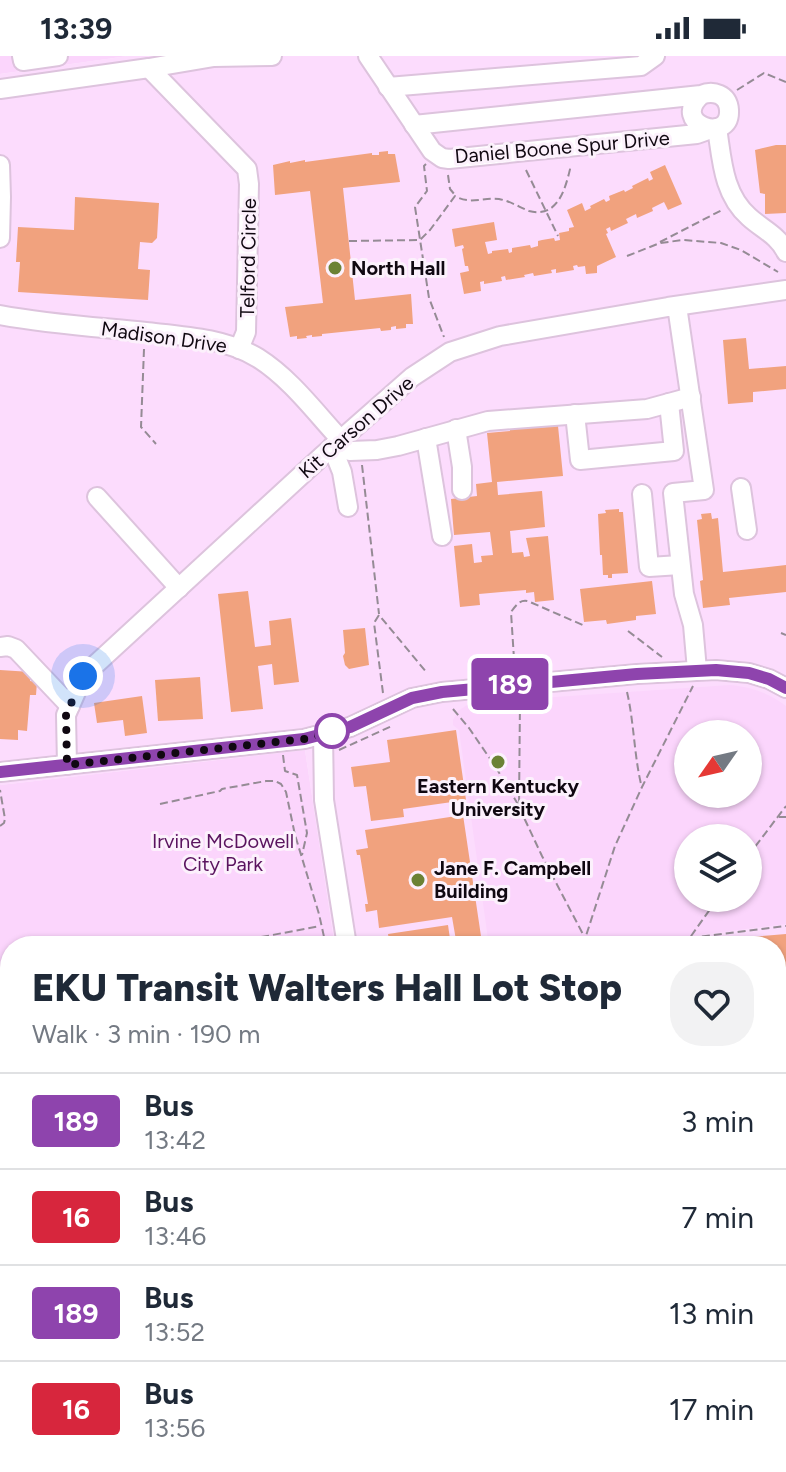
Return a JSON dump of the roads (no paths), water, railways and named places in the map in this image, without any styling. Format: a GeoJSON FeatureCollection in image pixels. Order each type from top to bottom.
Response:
{"type":"FeatureCollection","features":[{"type":"Feature","properties":{"kind":"street"},"geometry":{"type":"LineString","coordinates":[[22,56],[23,61],[58,56]]}},
{"type":"Feature","properties":{"kind":"street"},"geometry":{"type":"LineString","coordinates":[[0,89],[214,57],[272,56]]}},
{"type":"Feature","properties":{"kind":"street","name":"Daniel Boone Spur Drive"},"geometry":{"type":"LineString","coordinates":[[368,56],[414,125],[442,156],[697,134],[714,128]]}},
{"type":"Feature","properties":{"kind":"street"},"geometry":{"type":"LineString","coordinates":[[388,87],[641,66],[655,56]]}},
{"type":"Feature","properties":{"kind":"street","name":"Telford Circle"},"geometry":{"type":"LineString","coordinates":[[149,68],[247,169],[246,332],[239,349]]}},
{"type":"Feature","properties":{"kind":"street"},"geometry":{"type":"LineString","coordinates":[[414,125],[713,92],[724,97],[729,108],[726,120],[714,128],[700,126],[693,116],[693,104],[701,95]]}},
{"type":"Feature","properties":{"kind":"street"},"geometry":{"type":"LineString","coordinates":[[714,128],[723,172],[735,202],[748,217],[783,244],[786,252]]}},
{"type":"Feature","properties":{"kind":"street"},"geometry":{"type":"LineString","coordinates":[[0,165],[0,238]]}},
{"type":"Feature","properties":{"kind":"street","name":"Kit Carson Drive"},"geometry":{"type":"LineString","coordinates":[[67,765],[66,715],[83,676],[412,377],[450,352],[500,336],[786,290]]}},
{"type":"Feature","properties":{"kind":"street"},"geometry":{"type":"LineString","coordinates":[[677,306],[704,490],[673,493],[684,594],[693,625],[699,670]]}},
{"type":"Feature","properties":{"kind":"street","name":"Madison Drive"},"geometry":{"type":"LineString","coordinates":[[0,315],[187,336],[239,349],[280,375],[336,444]]}},
{"type":"Feature","properties":{"kind":"street"},"geometry":{"type":"LineString","coordinates":[[336,444],[350,451],[377,450],[488,421],[647,409],[691,397]]}},
{"type":"Feature","properties":{"kind":"street"},"geometry":{"type":"LineString","coordinates":[[575,414],[580,460],[674,451],[669,403]]}},
{"type":"Feature","properties":{"kind":"street"},"geometry":{"type":"LineString","coordinates":[[456,429],[462,490]]}},
{"type":"Feature","properties":{"kind":"street"},"geometry":{"type":"LineString","coordinates":[[426,438],[442,536]]}},
{"type":"Feature","properties":{"kind":"street"},"geometry":{"type":"LineString","coordinates":[[336,444],[348,507]]}},
{"type":"Feature","properties":{"kind":"street"},"geometry":{"type":"LineString","coordinates":[[741,488],[747,530]]}},
{"type":"Feature","properties":{"kind":"street"},"geometry":{"type":"LineString","coordinates":[[642,494],[649,567],[680,565]]}},
{"type":"Feature","properties":{"kind":"street"},"geometry":{"type":"LineString","coordinates":[[97,497],[179,588]]}},
{"type":"Feature","properties":{"kind":"street"},"geometry":{"type":"LineString","coordinates":[[0,647],[16,649],[70,706]]}},
{"type":"Feature","properties":{"kind":"street"},"geometry":{"type":"LineString","coordinates":[[0,772],[316,735],[350,727],[412,698],[521,683],[699,670],[749,673],[786,688]]}},
{"type":"Feature","properties":{"kind":"street"},"geometry":{"type":"LineString","coordinates":[[316,735],[345,936]]}},
{"type":"Feature","properties":{"kind":"place","name":"North Hall"},"geometry":{"type":"Point","coordinates":[335,268]}},
{"type":"Feature","properties":{"kind":"place","name":"Eastern Kentucky University"},"geometry":{"type":"Point","coordinates":[498,762]}},
{"type":"Feature","properties":{"kind":"place","name":"Jane F. Campbell Building"},"geometry":{"type":"Point","coordinates":[418,880]}},
{"type":"Feature","properties":{"kind":"park label","name":"Irvine McDowell City Park"},"geometry":{"type":"Point","coordinates":[223,852]}}]}
